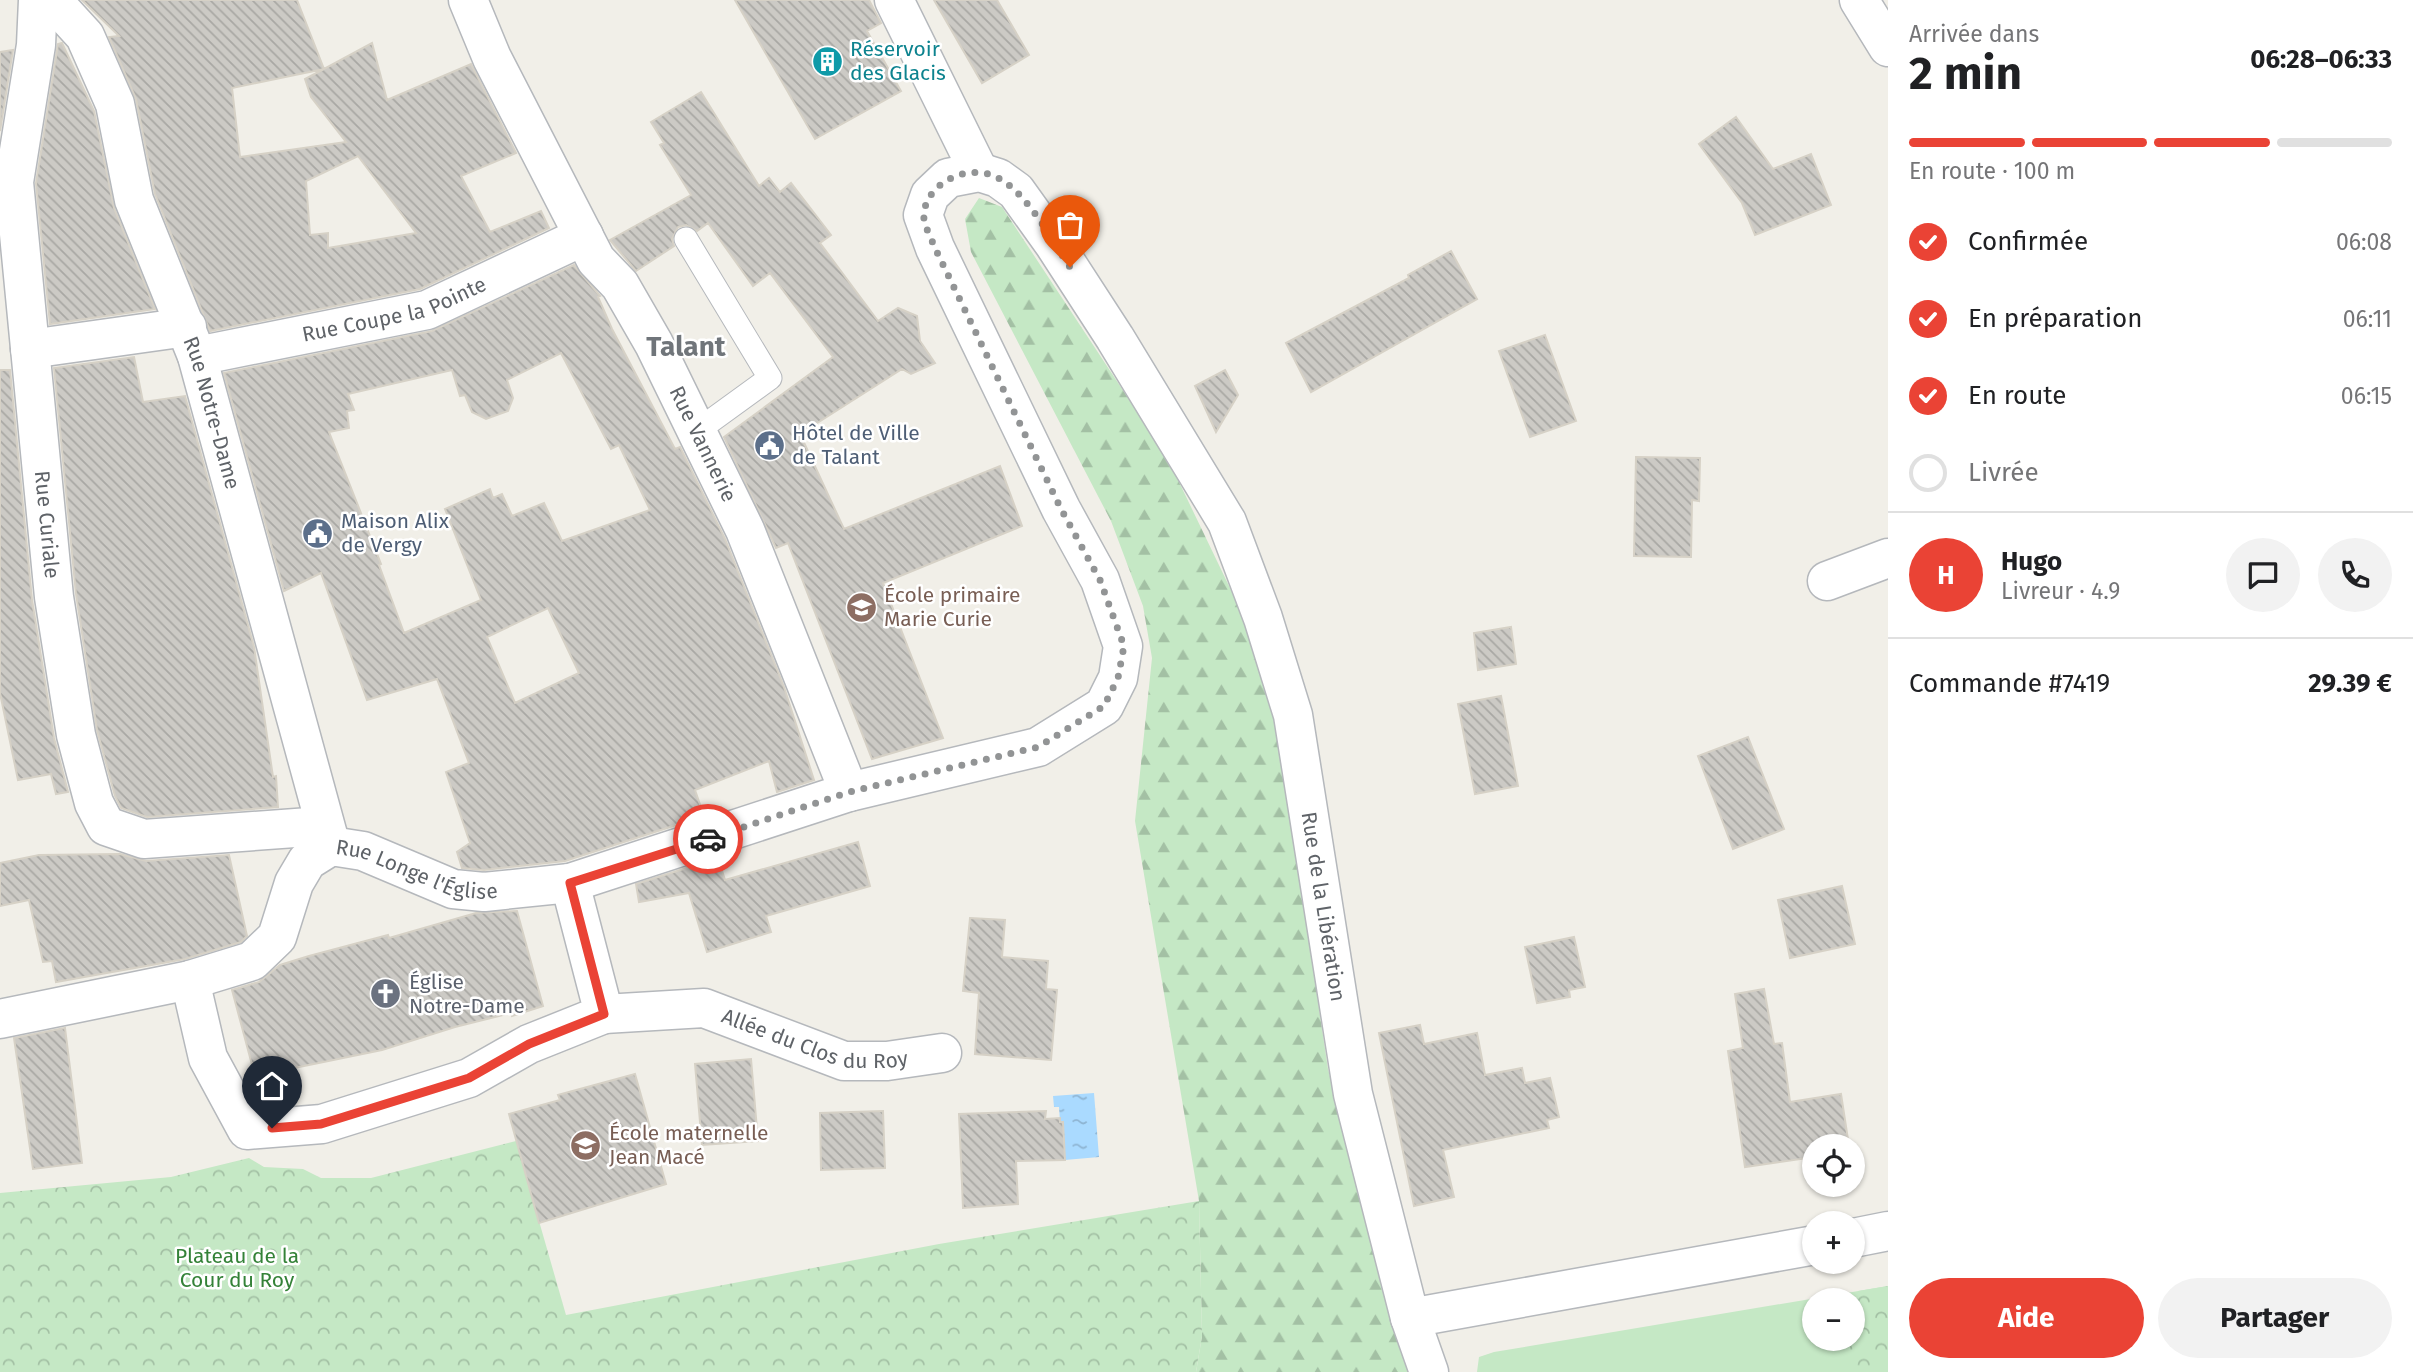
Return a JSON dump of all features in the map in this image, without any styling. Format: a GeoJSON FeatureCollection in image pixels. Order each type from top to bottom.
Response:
{"type":"FeatureCollection","features":[{"type":"Feature","properties":{"kind":"street","name":"Rue Curiale"},"geometry":{"type":"LineString","coordinates":[[38,0],[36,45],[14,182],[20,356],[76,735],[94,803],[106,826],[144,839],[327,836]]}},
{"type":"Feature","properties":{"kind":"street","name":"Rue Notre-Dame"},"geometry":{"type":"LineString","coordinates":[[52,0],[85,36],[115,104],[134,200],[165,282],[192,342],[327,836]]}},
{"type":"Feature","properties":{"kind":"street","name":"Rue Vannerie"},"geometry":{"type":"LineString","coordinates":[[468,0],[492,58],[596,260],[620,285],[648,332],[697,432],[744,530],[849,792]]}},
{"type":"Feature","properties":{"kind":"street"},"geometry":{"type":"LineString","coordinates":[[894,0],[979,173]]}},
{"type":"Feature","properties":{"kind":"street"},"geometry":{"type":"LineString","coordinates":[[1859,0],[1888,47]]}},
{"type":"Feature","properties":{"kind":"street","name":"Rue Longe l'Église"},"geometry":{"type":"LineString","coordinates":[[0,1019],[190,980],[252,961],[277,937],[294,883],[327,836],[453,890],[484,892],[570,883],[849,792],[1038,747],[1104,706],[1118,678],[1124,646],[1100,580],[1025,435],[935,248],[923,215],[930,195],[948,178],[979,173]]}},
{"type":"Feature","properties":{"kind":"street","name":"Rue de la Libération"},"geometry":{"type":"LineString","coordinates":[[979,173],[998,178],[1016,191],[1054,244],[1227,522],[1263,618],[1293,715],[1353,1094],[1410,1318],[1429,1372]]}},
{"type":"Feature","properties":{"kind":"street","name":"Rue Coupe la Pointe"},"geometry":{"type":"LineString","coordinates":[[20,356],[192,342],[427,310],[584,236]]}},
{"type":"Feature","properties":{"kind":"street"},"geometry":{"type":"LineString","coordinates":[[1827,581],[1888,558]]}},
{"type":"Feature","properties":{"kind":"street"},"geometry":{"type":"LineString","coordinates":[[570,883],[604,1014]]}},
{"type":"Feature","properties":{"kind":"street","name":"Allée du Clos du Roy"},"geometry":{"type":"LineString","coordinates":[[190,980],[208,1058],[247,1130],[321,1124],[469,1078],[529,1044],[604,1014],[704,1009],[844,1061],[887,1061],[942,1053]]}},
{"type":"Feature","properties":{"kind":"street"},"geometry":{"type":"LineString","coordinates":[[1865,1236],[1888,1231]]}},
{"type":"Feature","properties":{"kind":"street"},"geometry":{"type":"LineString","coordinates":[[1410,1318],[1802,1247]]}},
{"type":"Feature","properties":{"kind":"lane"},"geometry":{"type":"LineString","coordinates":[[686,239],[770,378],[697,432]]}},
{"type":"Feature","properties":{"kind":"green space"},"geometry":{"type":"Polygon","coordinates":[[[979,198],[1002,207],[1167,457],[1242,613],[1276,718],[1328,1069],[1408,1372],[1196,1372],[1202,1336],[1199,1201],[1135,821],[1152,658],[1143,606],[1111,521],[971,252],[965,219],[979,198]]]}},
{"type":"Feature","properties":{"kind":"green space","name":"Plateau de la Cour du Roy"},"geometry":{"type":"Polygon","coordinates":[[[516,1141],[566,1315],[939,1244],[1199,1201],[1202,1336],[1196,1372],[0,1372],[0,1193],[171,1177],[249,1158],[264,1167],[303,1169],[321,1178],[371,1178],[516,1141]]]}},
{"type":"Feature","properties":{"kind":"green space"},"geometry":{"type":"Polygon","coordinates":[[[1888,1286],[1888,1372],[1477,1372],[1479,1357],[1494,1352],[1802,1300],[1802,1351],[1865,1351],[1865,1290],[1888,1286]]]}},
{"type":"Feature","properties":{"kind":"green space"},"geometry":{"type":"Polygon","coordinates":[[[1888,1286],[1888,1372],[1843,1372],[1847,1351],[1865,1351],[1865,1290],[1888,1286]]]}},
{"type":"Feature","properties":{"kind":"water"},"geometry":{"type":"Polygon","coordinates":[[[1094,1093],[1099,1157],[1065,1160],[1063,1123],[1060,1122],[1059,1107],[1054,1107],[1053,1096],[1094,1093]]]}},
{"type":"Feature","properties":{"kind":"building"},"geometry":{"type":"Polygon","coordinates":[[[82,0],[297,0],[324,69],[372,43],[387,100],[471,64],[516,153],[461,176],[490,232],[541,211],[549,228],[420,289],[210,331],[155,194],[136,99],[109,37],[119,36],[82,0]],[[324,69],[232,88],[240,157],[346,142],[311,97],[305,79],[324,69]],[[358,156],[306,181],[310,235],[328,233],[328,248],[416,233],[358,156]]]}},
{"type":"Feature","properties":{"kind":"building","name":"Réservoir des Glacis"},"geometry":{"type":"Polygon","coordinates":[[[735,0],[869,0],[881,23],[867,31],[901,91],[815,139],[735,0]]]}},
{"type":"Feature","properties":{"kind":"building"},"geometry":{"type":"Polygon","coordinates":[[[934,0],[997,0],[1029,55],[982,83],[934,0]]]}},
{"type":"Feature","properties":{"kind":"building"},"geometry":{"type":"Polygon","coordinates":[[[62,43],[94,111],[114,208],[155,309],[50,324],[36,183],[58,44],[62,43]]]}},
{"type":"Feature","properties":{"kind":"building"},"geometry":{"type":"Polygon","coordinates":[[[13,50],[0,131],[0,52],[13,50]]]}},
{"type":"Feature","properties":{"kind":"building"},"geometry":{"type":"Polygon","coordinates":[[[701,92],[759,186],[769,178],[780,192],[791,183],[831,235],[820,243],[878,321],[898,308],[917,316],[920,341],[935,363],[911,374],[902,369],[800,434],[844,529],[1000,466],[1022,526],[883,583],[943,738],[872,759],[788,543],[776,548],[724,437],[833,357],[770,273],[753,286],[708,223],[697,231],[686,225],[678,227],[672,239],[674,246],[636,271],[610,240],[691,195],[660,145],[664,143],[651,122],[701,92]]]}},
{"type":"Feature","properties":{"kind":"building"},"geometry":{"type":"Polygon","coordinates":[[[1736,117],[1773,169],[1811,154],[1831,205],[1755,235],[1742,203],[1699,144],[1736,117]]]}},
{"type":"Feature","properties":{"kind":"building"},"geometry":{"type":"Polygon","coordinates":[[[1451,251],[1477,299],[1311,392],[1286,343],[1409,278],[1408,275],[1451,251]]]}},
{"type":"Feature","properties":{"kind":"building"},"geometry":{"type":"Polygon","coordinates":[[[574,265],[600,296],[598,297],[612,329],[675,449],[680,447],[725,539],[784,687],[814,780],[777,792],[769,761],[695,790],[704,816],[565,861],[484,870],[462,868],[457,852],[470,843],[446,772],[469,763],[437,679],[367,700],[321,573],[284,591],[224,373],[432,331],[574,265]],[[561,353],[507,380],[513,398],[508,411],[486,419],[472,412],[465,395],[460,396],[452,370],[348,394],[354,410],[347,411],[349,428],[329,432],[381,564],[379,565],[404,633],[481,600],[445,509],[490,489],[493,498],[502,494],[512,516],[544,503],[562,541],[650,510],[619,445],[611,449],[561,353]],[[548,608],[487,637],[515,703],[579,673],[548,608]]]}},
{"type":"Feature","properties":{"kind":"building"},"geometry":{"type":"Polygon","coordinates":[[[1545,335],[1576,421],[1530,437],[1499,351],[1545,335]]]}},
{"type":"Feature","properties":{"kind":"building"},"geometry":{"type":"Polygon","coordinates":[[[134,357],[143,402],[185,396],[254,647],[273,777],[276,776],[278,807],[147,817],[121,808],[115,796],[97,730],[76,594],[54,368],[134,357]]]}},
{"type":"Feature","properties":{"kind":"building"},"geometry":{"type":"Polygon","coordinates":[[[0,370],[10,370],[32,600],[54,738],[68,792],[56,794],[51,774],[18,780],[0,693],[0,370]]]}},
{"type":"Feature","properties":{"kind":"building"},"geometry":{"type":"Polygon","coordinates":[[[1225,370],[1238,395],[1216,432],[1195,386],[1225,370]]]}},
{"type":"Feature","properties":{"kind":"building"},"geometry":{"type":"Polygon","coordinates":[[[1636,457],[1700,458],[1699,501],[1692,500],[1691,557],[1634,556],[1636,457]]]}},
{"type":"Feature","properties":{"kind":"building"},"geometry":{"type":"Polygon","coordinates":[[[1511,627],[1516,664],[1478,670],[1474,633],[1511,627]]]}},
{"type":"Feature","properties":{"kind":"building"},"geometry":{"type":"Polygon","coordinates":[[[1501,696],[1518,786],[1475,794],[1458,704],[1501,696]]]}},
{"type":"Feature","properties":{"kind":"building"},"geometry":{"type":"Polygon","coordinates":[[[1748,737],[1784,829],[1733,849],[1698,756],[1748,737]]]}},
{"type":"Feature","properties":{"kind":"building"},"geometry":{"type":"Polygon","coordinates":[[[858,842],[870,886],[766,916],[771,932],[707,952],[689,893],[639,902],[636,884],[718,858],[725,880],[858,842]]]}},
{"type":"Feature","properties":{"kind":"building"},"geometry":{"type":"Polygon","coordinates":[[[120,854],[146,861],[229,855],[247,936],[241,942],[185,959],[56,982],[52,961],[43,962],[29,900],[0,906],[0,863],[39,855],[120,854]]]}},
{"type":"Feature","properties":{"kind":"building"},"geometry":{"type":"Polygon","coordinates":[[[1842,886],[1855,944],[1790,958],[1778,900],[1842,886]]]}},
{"type":"Feature","properties":{"kind":"building","name":"Église Notre-Dame"},"geometry":{"type":"Polygon","coordinates":[[[517,911],[543,1006],[512,1016],[511,1013],[455,1027],[382,1050],[255,1076],[232,990],[259,982],[280,965],[309,956],[388,935],[389,938],[476,913],[517,911]]]}},
{"type":"Feature","properties":{"kind":"building"},"geometry":{"type":"Polygon","coordinates":[[[970,918],[1005,920],[1002,957],[1048,961],[1046,989],[1057,990],[1051,1060],[975,1054],[979,993],[963,991],[970,918]]]}},
{"type":"Feature","properties":{"kind":"building"},"geometry":{"type":"Polygon","coordinates":[[[1574,937],[1585,987],[1569,990],[1570,997],[1537,1003],[1525,947],[1574,937]]]}},
{"type":"Feature","properties":{"kind":"building"},"geometry":{"type":"Polygon","coordinates":[[[1764,989],[1774,1044],[1782,1043],[1790,1102],[1841,1094],[1847,1134],[1802,1134],[1802,1159],[1745,1167],[1728,1051],[1743,1048],[1735,994],[1764,989]]]}},
{"type":"Feature","properties":{"kind":"building"},"geometry":{"type":"Polygon","coordinates":[[[1420,1025],[1424,1044],[1477,1033],[1485,1075],[1522,1068],[1525,1083],[1550,1078],[1559,1117],[1547,1120],[1549,1128],[1443,1150],[1454,1197],[1414,1206],[1379,1033],[1420,1025]]]}},
{"type":"Feature","properties":{"kind":"building"},"geometry":{"type":"Polygon","coordinates":[[[65,1028],[82,1163],[33,1169],[14,1038],[65,1028]]]}},
{"type":"Feature","properties":{"kind":"building"},"geometry":{"type":"Polygon","coordinates":[[[751,1059],[758,1141],[702,1145],[695,1064],[751,1059]]]}},
{"type":"Feature","properties":{"kind":"building"},"geometry":{"type":"Polygon","coordinates":[[[635,1074],[666,1184],[539,1223],[509,1114],[560,1100],[558,1095],[635,1074]]]}},
{"type":"Feature","properties":{"kind":"building"},"geometry":{"type":"Polygon","coordinates":[[[883,1111],[885,1168],[821,1170],[820,1113],[883,1111]]]}},
{"type":"Feature","properties":{"kind":"building"},"geometry":{"type":"Polygon","coordinates":[[[1046,1111],[1045,1119],[1060,1118],[1060,1122],[1063,1122],[1065,1160],[1016,1161],[1018,1204],[963,1208],[959,1114],[1046,1111]]]}},
{"type":"Feature","properties":{"kind":"way so far"},"geometry":{"type":"LineString","coordinates":[[708,839],[849,792],[1038,747],[1104,706],[1118,678],[1124,646],[1100,580],[1061,509],[935,248],[923,215],[930,195],[948,178],[979,173],[998,178],[1016,191],[1070,267]]}},
{"type":"Feature","properties":{"kind":"place","name":"Réservoir des Glacis"},"geometry":{"type":"Point","coordinates":[827,61]}},
{"type":"Feature","properties":{"kind":"place","name":"Hôtel de Ville de Talant"},"geometry":{"type":"Point","coordinates":[769,445]}},
{"type":"Feature","properties":{"kind":"place","name":"Maison Alix de Vergy"},"geometry":{"type":"Point","coordinates":[318,533]}},
{"type":"Feature","properties":{"kind":"place","name":"École primaire Marie Curie"},"geometry":{"type":"Point","coordinates":[861,607]}},
{"type":"Feature","properties":{"kind":"place","name":"Église Notre-Dame"},"geometry":{"type":"Point","coordinates":[386,994]}},
{"type":"Feature","properties":{"kind":"place","name":"École maternelle Jean Macé"},"geometry":{"type":"Point","coordinates":[586,1145]}},
{"type":"Feature","properties":{"kind":"district","name":"Talant"},"geometry":{"type":"Point","coordinates":[686,346]}},
{"type":"Feature","properties":{"kind":"route"},"geometry":{"type":"LineString","coordinates":[[272,1128],[321,1124],[469,1078],[529,1044],[604,1014],[570,883],[708,839]]}}]}
